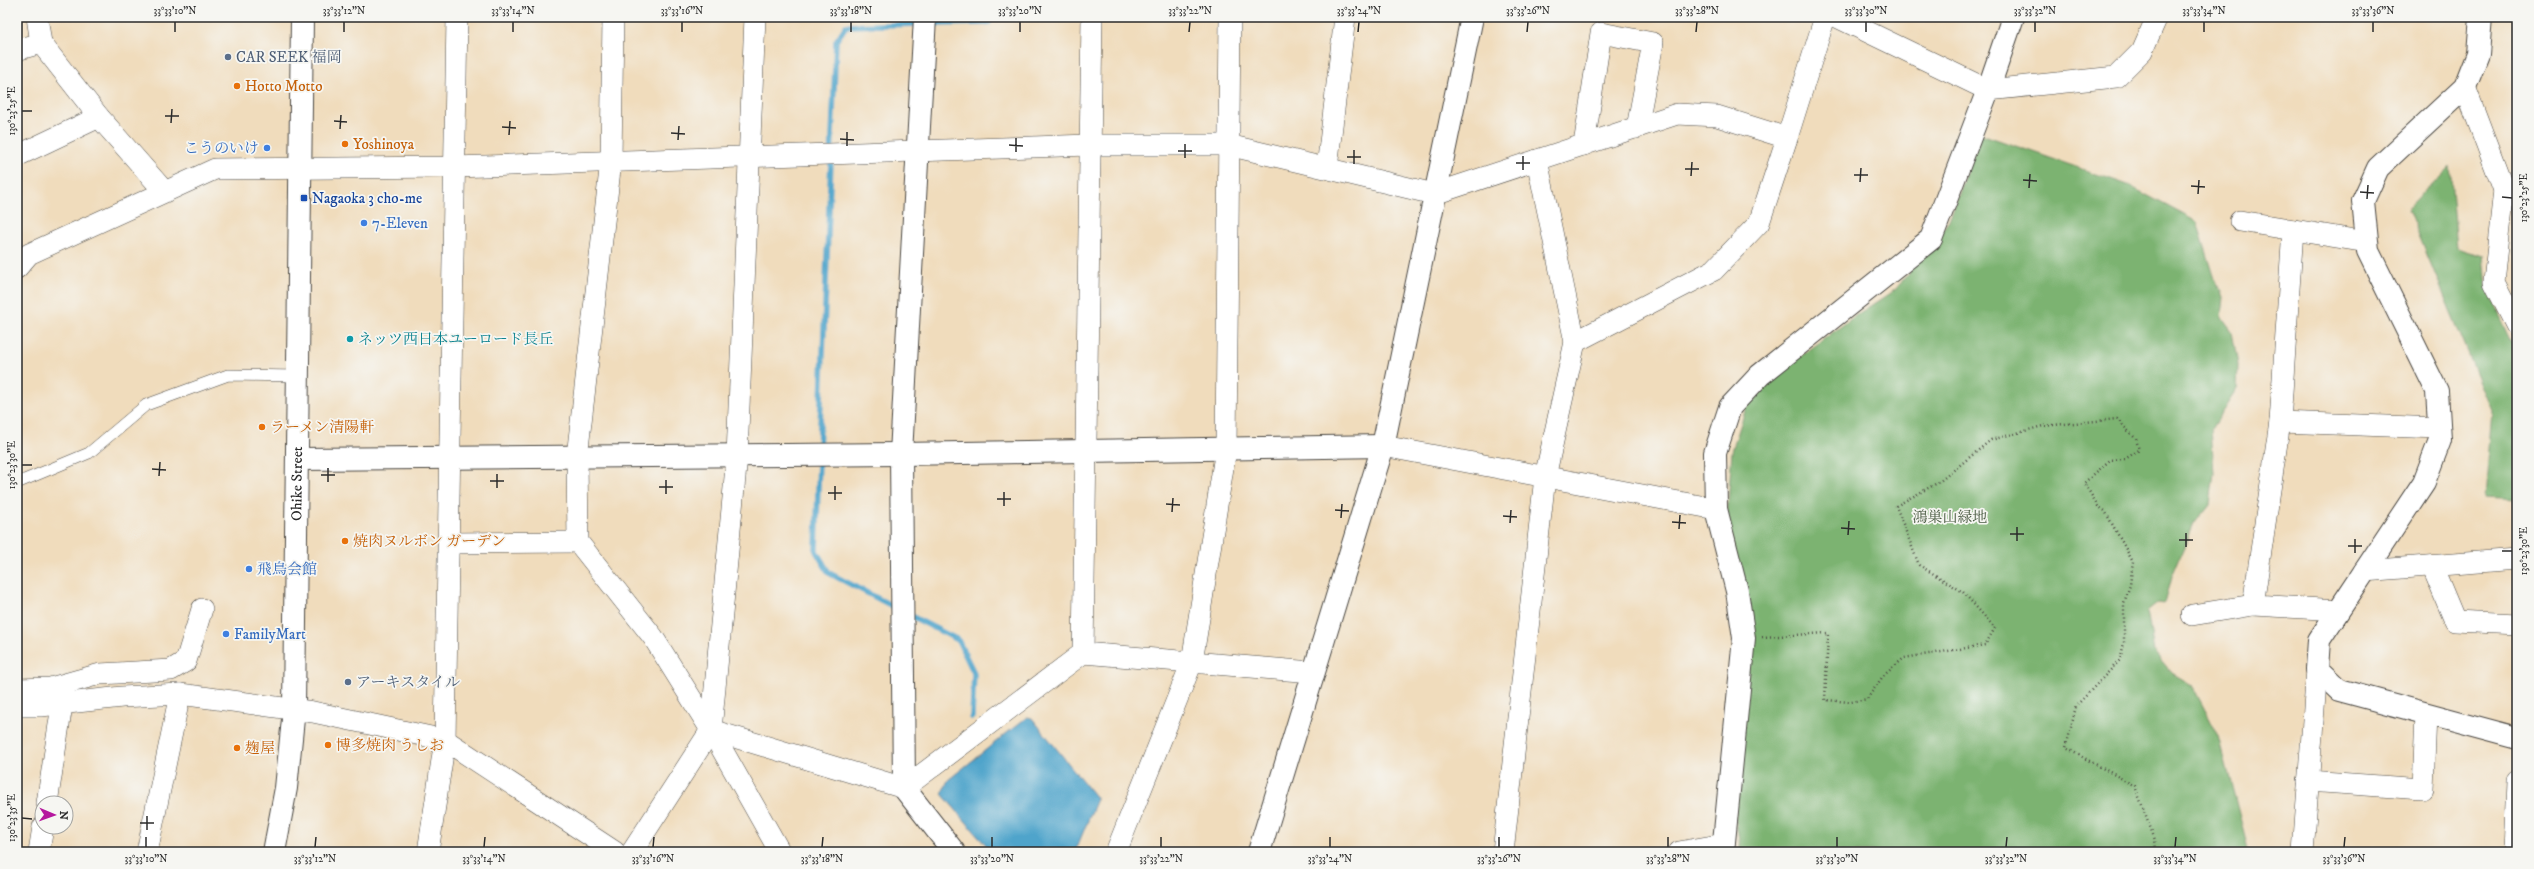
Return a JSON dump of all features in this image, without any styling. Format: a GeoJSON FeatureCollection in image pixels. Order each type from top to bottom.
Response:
{"type":"FeatureCollection","features":[{"type":"Feature","properties":{"kind":"street"},"geometry":{"type":"LineString","coordinates":[[37,17],[41,43],[100,117],[164,191]]}},
{"type":"Feature","properties":{"kind":"street","name":"Ohike Street"},"geometry":{"type":"LineString","coordinates":[[274,852],[286,788],[294,709],[302,17]]}},
{"type":"Feature","properties":{"kind":"street"},"geometry":{"type":"LineString","coordinates":[[428,852],[445,740],[457,17]]}},
{"type":"Feature","properties":{"kind":"street"},"geometry":{"type":"LineString","coordinates":[[613,17],[612,160],[577,457],[578,542],[653,637],[711,730],[780,852]]}},
{"type":"Feature","properties":{"kind":"street"},"geometry":{"type":"LineString","coordinates":[[632,852],[711,730],[737,456],[755,17]]}},
{"type":"Feature","properties":{"kind":"street"},"geometry":{"type":"LineString","coordinates":[[904,788],[901,454],[925,17]]}},
{"type":"Feature","properties":{"kind":"street"},"geometry":{"type":"LineString","coordinates":[[1083,652],[1092,17]]}},
{"type":"Feature","properties":{"kind":"street"},"geometry":{"type":"LineString","coordinates":[[1116,852],[1192,662],[1226,449],[1230,17]]}},
{"type":"Feature","properties":{"kind":"street"},"geometry":{"type":"LineString","coordinates":[[1327,168],[1345,17]]}},
{"type":"Feature","properties":{"kind":"street"},"geometry":{"type":"LineString","coordinates":[[1259,852],[1312,672],[1383,446],[1434,194],[1472,17]]}},
{"type":"Feature","properties":{"kind":"street"},"geometry":{"type":"LineString","coordinates":[[1575,342],[1714,270],[1759,222],[1825,17]]}},
{"type":"Feature","properties":{"kind":"street"},"geometry":{"type":"LineString","coordinates":[[1837,17],[1988,90],[2116,77],[2142,51],[2157,17]]}},
{"type":"Feature","properties":{"kind":"street"},"geometry":{"type":"LineString","coordinates":[[1678,852],[1723,848],[1744,638],[1737,590],[1716,509],[1715,453],[1730,407],[1760,375],[1931,239],[1988,90],[2013,17]]}},
{"type":"Feature","properties":{"kind":"street"},"geometry":{"type":"LineString","coordinates":[[2303,852],[2319,640],[2424,482],[2440,440],[2437,391],[2368,251],[2363,201],[2378,168],[2465,87],[2478,54],[2481,17]]}},
{"type":"Feature","properties":{"kind":"street"},"geometry":{"type":"LineString","coordinates":[[1584,145],[1601,33],[1653,43],[1637,128]]}},
{"type":"Feature","properties":{"kind":"street"},"geometry":{"type":"LineString","coordinates":[[17,50],[41,43]]}},
{"type":"Feature","properties":{"kind":"street"},"geometry":{"type":"LineString","coordinates":[[2465,87],[2511,189],[2494,282],[2517,327]]}},
{"type":"Feature","properties":{"kind":"street"},"geometry":{"type":"LineString","coordinates":[[17,268],[29,254],[215,169],[454,166],[1089,145],[1228,145],[1434,194],[1677,114],[1717,116],[1787,138]]}},
{"type":"Feature","properties":{"kind":"street"},"geometry":{"type":"LineString","coordinates":[[17,156],[100,117]]}},
{"type":"Feature","properties":{"kind":"street"},"geometry":{"type":"LineString","coordinates":[[1502,852],[1545,477],[1575,342],[1536,160]]}},
{"type":"Feature","properties":{"kind":"street"},"geometry":{"type":"LineString","coordinates":[[2240,222],[2367,242]]}},
{"type":"Feature","properties":{"kind":"street"},"geometry":{"type":"LineString","coordinates":[[2253,605],[2280,422],[2293,230]]}},
{"type":"Feature","properties":{"kind":"street"},"geometry":{"type":"LineString","coordinates":[[2280,422],[2439,428]]}},
{"type":"Feature","properties":{"kind":"street"},"geometry":{"type":"LineString","coordinates":[[297,459],[737,456],[1383,446],[1716,509]]}},
{"type":"Feature","properties":{"kind":"street"},"geometry":{"type":"LineString","coordinates":[[449,544],[578,542]]}},
{"type":"Feature","properties":{"kind":"street"},"geometry":{"type":"LineString","coordinates":[[2364,571],[2517,559]]}},
{"type":"Feature","properties":{"kind":"street"},"geometry":{"type":"LineString","coordinates":[[2432,566],[2455,621],[2517,624]]}},
{"type":"Feature","properties":{"kind":"street"},"geometry":{"type":"LineString","coordinates":[[2192,615],[2253,605],[2339,610]]}},
{"type":"Feature","properties":{"kind":"street"},"geometry":{"type":"LineString","coordinates":[[17,689],[50,688],[100,674],[171,670],[186,661],[202,609]]}},
{"type":"Feature","properties":{"kind":"street"},"geometry":{"type":"LineString","coordinates":[[904,788],[1083,652],[1312,672]]}},
{"type":"Feature","properties":{"kind":"street"},"geometry":{"type":"LineString","coordinates":[[2317,669],[2339,690],[2517,738]]}},
{"type":"Feature","properties":{"kind":"street"},"geometry":{"type":"LineString","coordinates":[[147,852],[180,694]]}},
{"type":"Feature","properties":{"kind":"street"},"geometry":{"type":"LineString","coordinates":[[17,706],[62,705],[122,697],[180,694],[294,709],[445,740],[615,852]]}},
{"type":"Feature","properties":{"kind":"street"},"geometry":{"type":"LineString","coordinates":[[47,795],[62,705]]}},
{"type":"Feature","properties":{"kind":"street"},"geometry":{"type":"LineString","coordinates":[[2308,782],[2423,789],[2426,714]]}},
{"type":"Feature","properties":{"kind":"street"},"geometry":{"type":"LineString","coordinates":[[711,730],[904,788],[954,852]]}},
{"type":"Feature","properties":{"kind":"street"},"geometry":{"type":"LineString","coordinates":[[2514,852],[2517,781]]}},
{"type":"Feature","properties":{"kind":"street"},"geometry":{"type":"LineString","coordinates":[[39,852],[42,835]]}},
{"type":"Feature","properties":{"kind":"lane"},"geometry":{"type":"LineString","coordinates":[[17,483],[89,453],[146,405],[228,376],[299,376]]}},
{"type":"Feature","properties":{"kind":"path"},"geometry":{"type":"LineString","coordinates":[[1744,638],[1828,633],[1825,700],[1851,702],[1867,698],[1883,676],[1904,658],[1985,645],[1995,628],[1963,592],[1919,565],[1896,506],[1939,482],[1991,440],[2043,426],[2117,419],[2136,439],[2138,450],[2125,459],[2110,460],[2084,483],[2098,506],[2105,511],[2133,562],[2130,585],[2124,603],[2124,643],[2120,660],[2076,706],[2066,748],[2135,786],[2155,840],[2156,852]]}},
{"type":"Feature","properties":{"kind":"green space","name":"鴻巣山緑地"},"geometry":{"type":"Polygon","coordinates":[[[1981,134],[2128,185],[2197,222],[2215,279],[2223,297],[2221,317],[2232,332],[2238,365],[2237,388],[2211,428],[2214,473],[2210,504],[2194,524],[2172,576],[2165,603],[2158,602],[2147,611],[2154,652],[2172,673],[2192,685],[2219,737],[2249,852],[1741,852],[1735,817],[1749,619],[1727,517],[1732,451],[1746,408],[1785,368],[1855,316],[1896,289],[1949,221],[1981,134]]]}},
{"type":"Feature","properties":{"kind":"green space"},"geometry":{"type":"Polygon","coordinates":[[[2450,166],[2457,248],[2484,256],[2487,287],[2517,352],[2517,499],[2485,497],[2492,411],[2408,209],[2450,166]]]}},
{"type":"Feature","properties":{"kind":"water"},"geometry":{"type":"Polygon","coordinates":[[[1027,717],[1032,718],[1097,799],[1075,852],[992,852],[942,794],[948,780],[1027,717]]]}},
{"type":"Feature","properties":{"kind":"waterway"},"geometry":{"type":"LineString","coordinates":[[929,24],[988,23],[994,17]]}},
{"type":"Feature","properties":{"kind":"waterway"},"geometry":{"type":"LineString","coordinates":[[819,450],[836,41],[846,26],[920,24]]}},
{"type":"Feature","properties":{"kind":"waterway"},"geometry":{"type":"LineString","coordinates":[[819,459],[816,551],[829,573],[898,609]]}},
{"type":"Feature","properties":{"kind":"waterway"},"geometry":{"type":"LineString","coordinates":[[907,614],[958,640],[974,673],[972,717]]}},
{"type":"Feature","properties":{"kind":"place","name":"CAR SEEK 福岡"},"geometry":{"type":"Point","coordinates":[228,57]}},
{"type":"Feature","properties":{"kind":"place","name":"Hotto Motto"},"geometry":{"type":"Point","coordinates":[237,86]}},
{"type":"Feature","properties":{"kind":"place","name":"Yoshinoya"},"geometry":{"type":"Point","coordinates":[345,144]}},
{"type":"Feature","properties":{"kind":"place","name":"こうのいけ"},"geometry":{"type":"Point","coordinates":[267,148]}},
{"type":"Feature","properties":{"kind":"place","name":"Nagaoka 3 cho-me"},"geometry":{"type":"Point","coordinates":[304,198]}},
{"type":"Feature","properties":{"kind":"place","name":"7-Eleven"},"geometry":{"type":"Point","coordinates":[364,223]}},
{"type":"Feature","properties":{"kind":"place","name":"ネッツ西日本ユーロード長丘"},"geometry":{"type":"Point","coordinates":[350,339]}},
{"type":"Feature","properties":{"kind":"place","name":"ラーメン清陽軒"},"geometry":{"type":"Point","coordinates":[262,427]}},
{"type":"Feature","properties":{"kind":"place","name":"焼肉ヌルボン ガーデン"},"geometry":{"type":"Point","coordinates":[345,541]}},
{"type":"Feature","properties":{"kind":"place","name":"飛鳥会館"},"geometry":{"type":"Point","coordinates":[249,569]}},
{"type":"Feature","properties":{"kind":"place","name":"FamilyMart"},"geometry":{"type":"Point","coordinates":[226,634]}},
{"type":"Feature","properties":{"kind":"place","name":"アーキスタイル"},"geometry":{"type":"Point","coordinates":[348,682]}},
{"type":"Feature","properties":{"kind":"place","name":"博多焼肉 うしお"},"geometry":{"type":"Point","coordinates":[328,745]}},
{"type":"Feature","properties":{"kind":"place","name":"麹屋"},"geometry":{"type":"Point","coordinates":[237,748]}}]}
